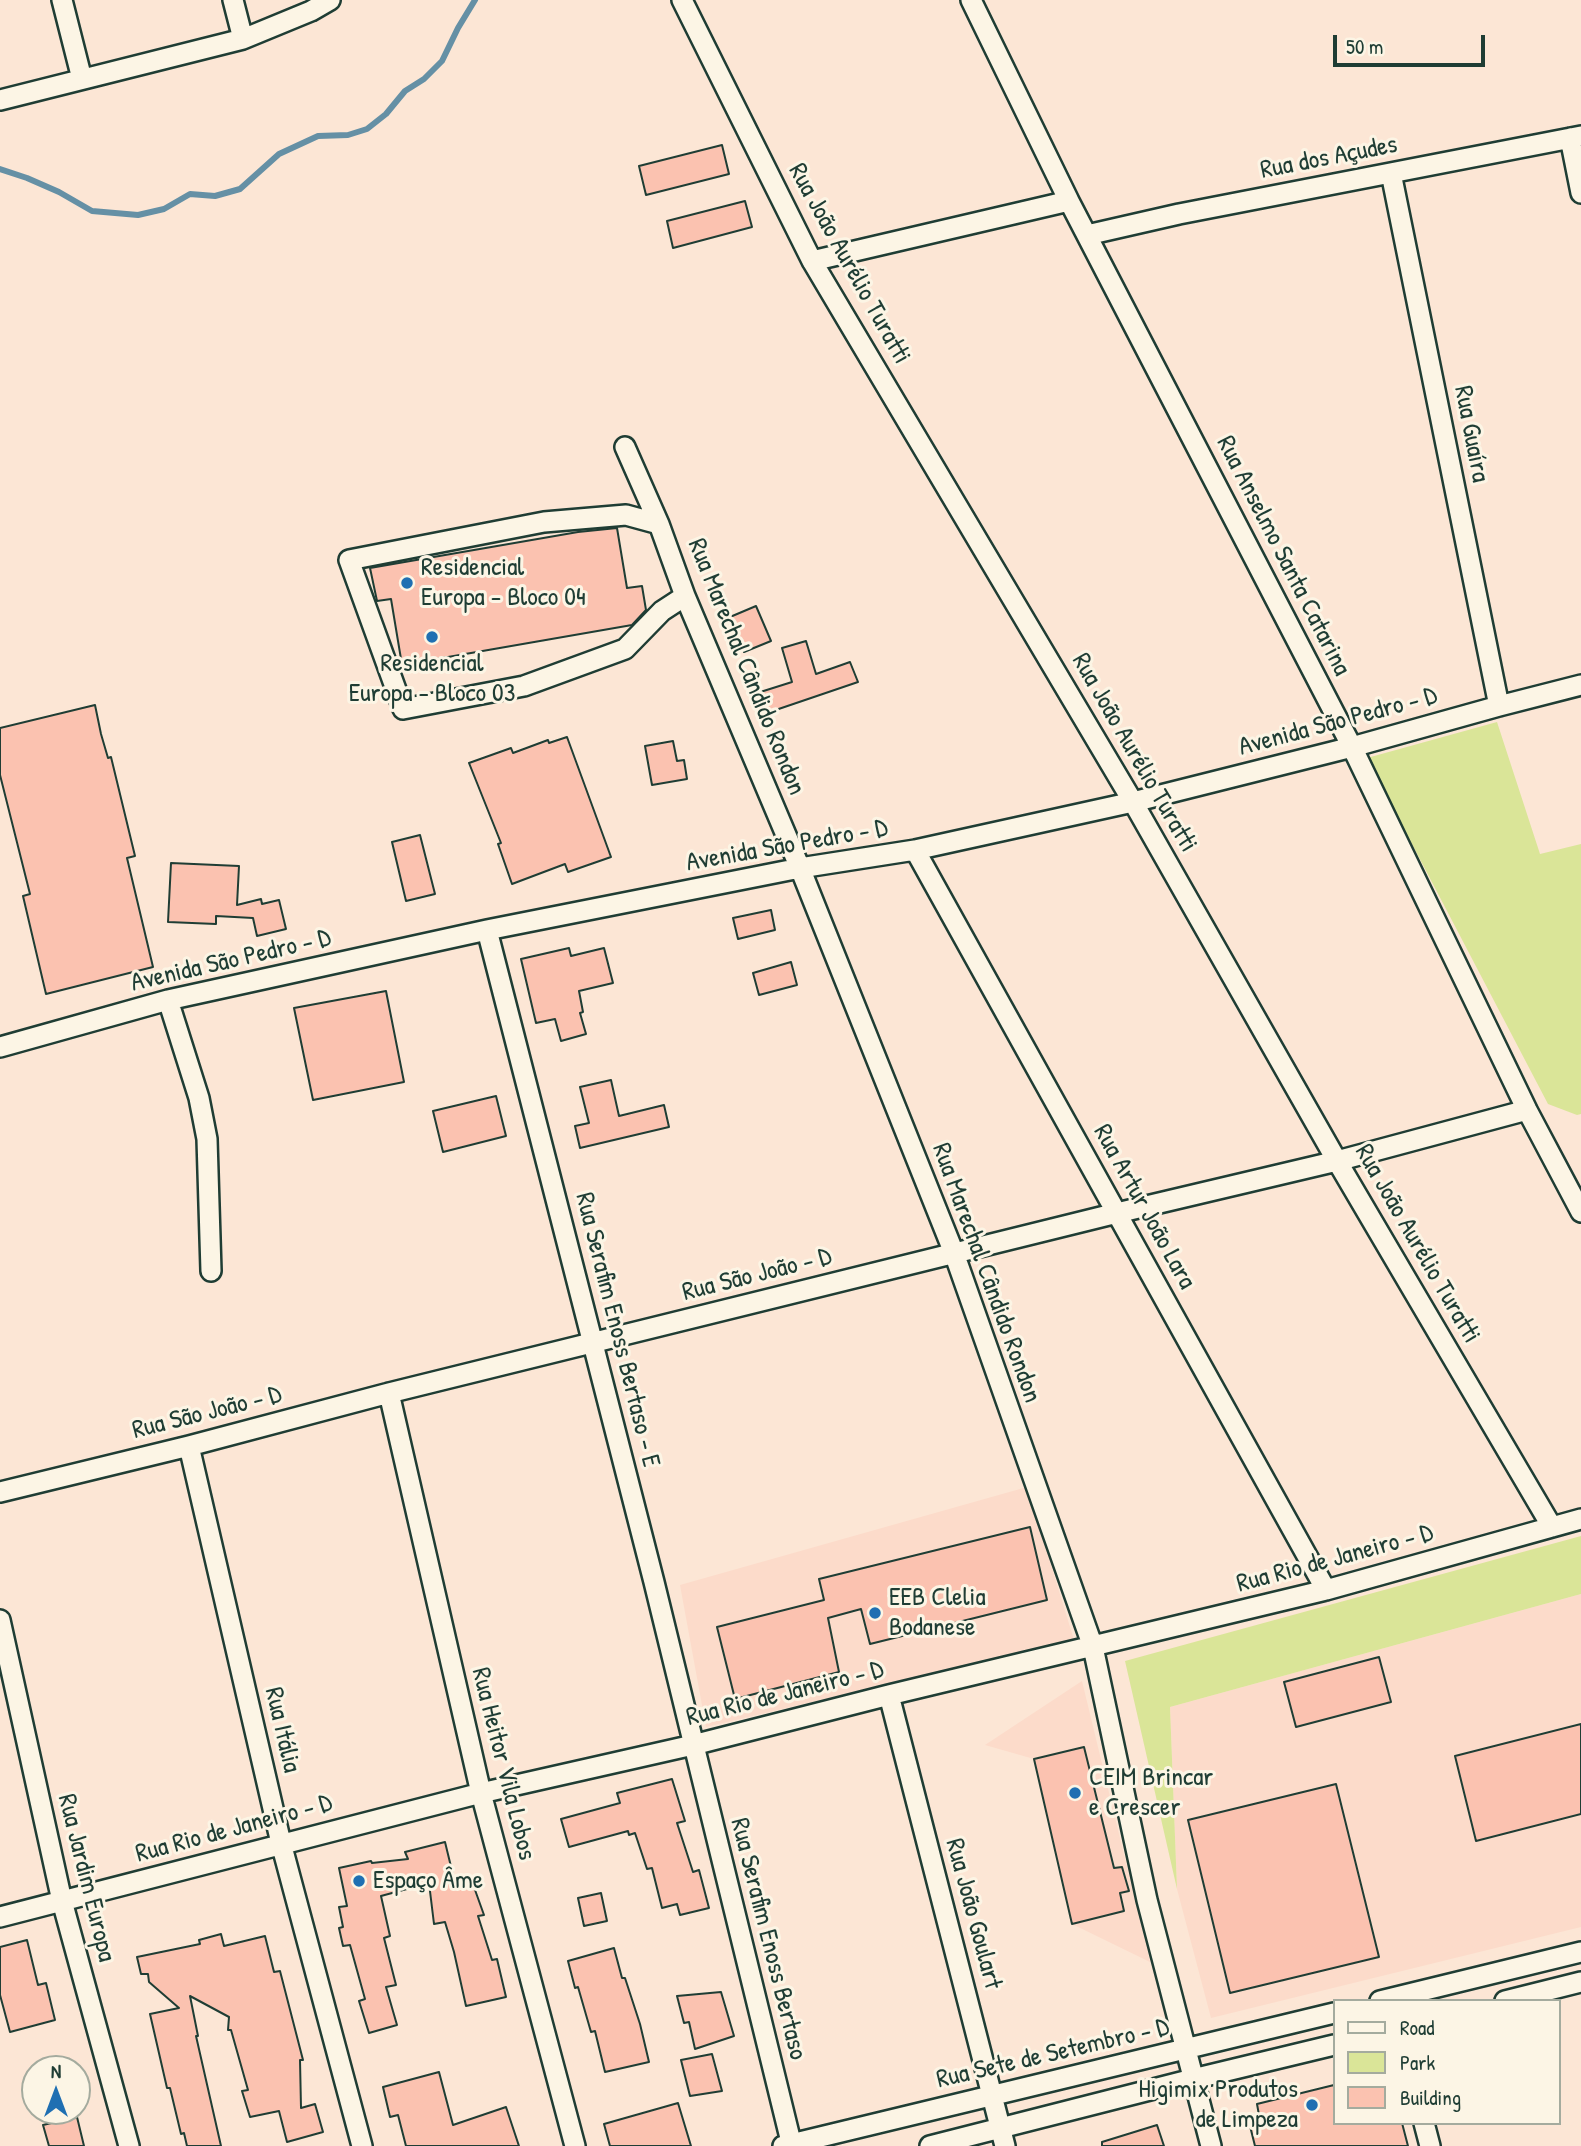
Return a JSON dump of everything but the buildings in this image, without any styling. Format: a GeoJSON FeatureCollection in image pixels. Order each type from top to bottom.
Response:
{"type":"FeatureCollection","features":[{"type":"Feature","properties":{"kind":"street"},"geometry":{"type":"LineString","coordinates":[[62,0],[82,79]]}},
{"type":"Feature","properties":{"kind":"street"},"geometry":{"type":"LineString","coordinates":[[233,0],[243,39]]}},
{"type":"Feature","properties":{"kind":"street"},"geometry":{"type":"LineString","coordinates":[[0,100],[243,39],[311,12],[330,0]]}},
{"type":"Feature","properties":{"kind":"street","name":"Rua João Aurélio Turatti"},"geometry":{"type":"LineString","coordinates":[[682,0],[812,261],[1133,802],[1337,1161],[1552,1527]]}},
{"type":"Feature","properties":{"kind":"street","name":"Rua Anselmo Santa Catarina"},"geometry":{"type":"LineString","coordinates":[[971,0],[1069,201],[1353,747],[1527,1110],[1581,1212]]}},
{"type":"Feature","properties":{"kind":"street"},"geometry":{"type":"LineString","coordinates":[[1576,137],[1581,193]]}},
{"type":"Feature","properties":{"kind":"street","name":"Rua dos Açudes"},"geometry":{"type":"LineString","coordinates":[[1087,235],[1179,214],[1576,137]]}},
{"type":"Feature","properties":{"kind":"street","name":"Rua Guaíra"},"geometry":{"type":"LineString","coordinates":[[1391,173],[1499,706]]}},
{"type":"Feature","properties":{"kind":"street"},"geometry":{"type":"LineString","coordinates":[[812,261],[1069,201]]}},
{"type":"Feature","properties":{"kind":"street","name":"Rua Marechal Cândido Rondon"},"geometry":{"type":"LineString","coordinates":[[625,447],[800,868],[954,1253],[1093,1647],[1147,1900],[1211,2146]]}},
{"type":"Feature","properties":{"kind":"street"},"geometry":{"type":"LineString","coordinates":[[659,524],[625,515],[574,518],[349,560],[402,709],[524,686],[625,649],[662,611],[685,596]]}},
{"type":"Feature","properties":{"kind":"street","name":"Avenida São Pedro - D"},"geometry":{"type":"LineString","coordinates":[[0,1047],[168,1000],[487,930],[800,868],[915,850],[1133,802],[1353,747],[1581,685]]}},
{"type":"Feature","properties":{"kind":"street","name":"Rua Artur João Lara"},"geometry":{"type":"LineString","coordinates":[[915,850],[1326,1590]]}},
{"type":"Feature","properties":{"kind":"street","name":"Rua Serafim Enoss Bertaso - E"},"geometry":{"type":"LineString","coordinates":[[487,930],[693,1745]]}},
{"type":"Feature","properties":{"kind":"street"},"geometry":{"type":"LineString","coordinates":[[168,1000],[199,1098],[208,1139],[211,1271]]}},
{"type":"Feature","properties":{"kind":"street","name":"Rua São João - D"},"geometry":{"type":"LineString","coordinates":[[0,1492],[954,1253],[1337,1161],[1527,1110]]}},
{"type":"Feature","properties":{"kind":"street","name":"Rua Heitor Vila Lobos"},"geometry":{"type":"LineString","coordinates":[[389,1393],[481,1793],[575,2146]]}},
{"type":"Feature","properties":{"kind":"street","name":"Rua Itália"},"geometry":{"type":"LineString","coordinates":[[189,1446],[281,1843],[362,2146]]}},
{"type":"Feature","properties":{"kind":"street","name":"Rua Rio de Janeiro - D"},"geometry":{"type":"LineString","coordinates":[[0,1917],[481,1793],[693,1745],[1326,1590],[1581,1519]]}},
{"type":"Feature","properties":{"kind":"street","name":"Rua Jardim Europa"},"geometry":{"type":"LineString","coordinates":[[0,1620],[62,1901],[129,2146]]}},
{"type":"Feature","properties":{"kind":"street","name":"Rua João Goulart"},"geometry":{"type":"LineString","coordinates":[[889,1695],[1003,2137]]}},
{"type":"Feature","properties":{"kind":"street","name":"Rua Serafim Enoss Bertaso"},"geometry":{"type":"LineString","coordinates":[[693,1745],[789,2145]]}},
{"type":"Feature","properties":{"kind":"street"},"geometry":{"type":"LineString","coordinates":[[1393,1999],[1581,1952]]}},
{"type":"Feature","properties":{"kind":"street"},"geometry":{"type":"LineString","coordinates":[[1513,1999],[1581,1982]]}},
{"type":"Feature","properties":{"kind":"street","name":"Rua Sete de Setembro - D"},"geometry":{"type":"LineString","coordinates":[[789,2145],[1332,2014]]}},
{"type":"Feature","properties":{"kind":"street"},"geometry":{"type":"LineString","coordinates":[[1300,2022],[1308,2053]]}},
{"type":"Feature","properties":{"kind":"street"},"geometry":{"type":"LineString","coordinates":[[930,2146],[1003,2137],[1194,2079],[1332,2047]]}},
{"type":"Feature","properties":{"kind":"street"},"geometry":{"type":"LineString","coordinates":[[1425,2125],[1430,2146]]}},
{"type":"Feature","properties":{"kind":"shaded area","name":"EEB Clelia Bodanese"},"geometry":{"type":"Polygon","coordinates":[[[1027,1487],[1074,1640],[706,1727],[680,1585],[1027,1487]]]}},
{"type":"Feature","properties":{"kind":"shaded area"},"geometry":{"type":"Polygon","coordinates":[[[1581,1594],[1581,1927],[1211,2018],[1177,1889],[1170,1707],[1581,1594]]]}},
{"type":"Feature","properties":{"kind":"shaded area","name":"CEIM Brincar e Crescer"},"geometry":{"type":"Polygon","coordinates":[[[1082,1681],[1150,1962],[1072,1924],[1034,1759],[985,1745],[1082,1681]]]}},
{"type":"Feature","properties":{"kind":"green space"},"geometry":{"type":"Polygon","coordinates":[[[1497,722],[1540,854],[1581,844],[1581,1114],[1577,1115],[1548,1104],[1367,758],[1497,722]]]}},
{"type":"Feature","properties":{"kind":"green space"},"geometry":{"type":"Polygon","coordinates":[[[1581,1536],[1581,1594],[1170,1707],[1177,1889],[1125,1661],[1581,1536]]]}},
{"type":"Feature","properties":{"kind":"waterway"},"geometry":{"type":"LineString","coordinates":[[0,169],[59,192],[92,211],[138,215],[164,209],[190,194],[215,196],[240,189],[279,154],[318,136],[348,135],[367,129],[386,114],[405,91],[424,79],[442,61],[475,0]]}},
{"type":"Feature","properties":{"kind":"place","name":"Residencial Europa - Bloco 04"},"geometry":{"type":"Point","coordinates":[407,583]}},
{"type":"Feature","properties":{"kind":"place","name":"Residencial Europa - Bloco 03"},"geometry":{"type":"Point","coordinates":[432,637]}},
{"type":"Feature","properties":{"kind":"place","name":"EEB Clelia Bodanese"},"geometry":{"type":"Point","coordinates":[875,1613]}},
{"type":"Feature","properties":{"kind":"place","name":"CEIM Brincar e Crescer"},"geometry":{"type":"Point","coordinates":[1075,1793]}},
{"type":"Feature","properties":{"kind":"place","name":"Espaço Âme"},"geometry":{"type":"Point","coordinates":[359,1881]}},
{"type":"Feature","properties":{"kind":"place","name":"Higimix Produtos de Limpeza"},"geometry":{"type":"Point","coordinates":[1312,2105]}}]}
